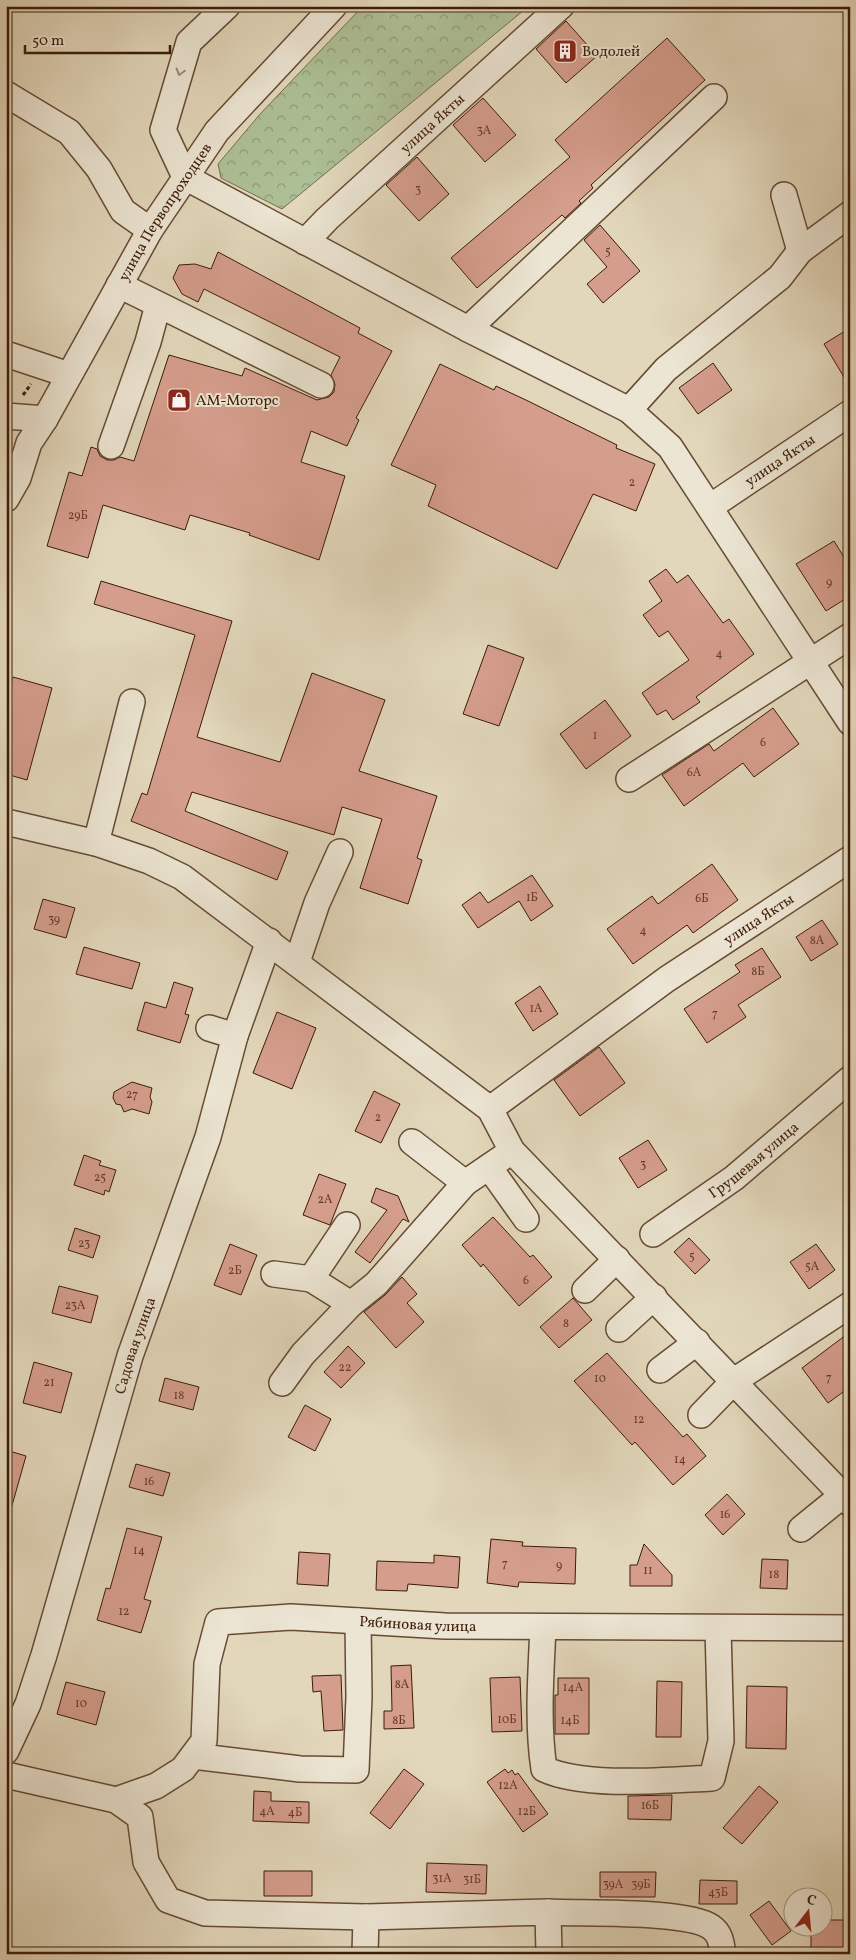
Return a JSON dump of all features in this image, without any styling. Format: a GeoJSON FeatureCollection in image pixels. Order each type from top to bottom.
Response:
{"type":"FeatureCollection","features":[{"type":"Feature","properties":{"kind":"street"},"geometry":{"type":"LineString","coordinates":[[227,6],[189,42],[163,130],[185,177],[468,329],[629,410],[670,447],[850,722]]}},
{"type":"Feature","properties":{"kind":"street","name":"улица Первопроходцев"},"geometry":{"type":"LineString","coordinates":[[6,499],[18,478],[29,442],[45,418],[150,230],[185,177],[217,131],[334,6]]}},
{"type":"Feature","properties":{"kind":"street","name":"улица Якты"},"geometry":{"type":"LineString","coordinates":[[305,242],[327,219],[561,6]]}},
{"type":"Feature","properties":{"kind":"street"},"geometry":{"type":"LineString","coordinates":[[6,94],[68,132],[99,169],[123,210],[150,230]]}},
{"type":"Feature","properties":{"kind":"street"},"geometry":{"type":"LineString","coordinates":[[468,329],[714,97]]}},
{"type":"Feature","properties":{"kind":"street"},"geometry":{"type":"LineString","coordinates":[[784,195],[800,251]]}},
{"type":"Feature","properties":{"kind":"street"},"geometry":{"type":"LineString","coordinates":[[629,410],[666,369],[780,277],[800,251],[850,214]]}},
{"type":"Feature","properties":{"kind":"street"},"geometry":{"type":"LineString","coordinates":[[119,285],[321,384]]}},
{"type":"Feature","properties":{"kind":"street"},"geometry":{"type":"LineString","coordinates":[[111,446],[148,342],[158,305]]}},
{"type":"Feature","properties":{"kind":"street"},"geometry":{"type":"LineString","coordinates":[[6,354],[69,375]]}},
{"type":"Feature","properties":{"kind":"street","name":"улица Якты"},"geometry":{"type":"LineString","coordinates":[[710,507],[850,414]]}},
{"type":"Feature","properties":{"kind":"street"},"geometry":{"type":"LineString","coordinates":[[8,416],[45,418]]}},
{"type":"Feature","properties":{"kind":"street","name":"улица Первопроходцев"},"geometry":{"type":"LineString","coordinates":[[6,458],[29,442]]}},
{"type":"Feature","properties":{"kind":"street"},"geometry":{"type":"LineString","coordinates":[[629,779],[850,636]]}},
{"type":"Feature","properties":{"kind":"street"},"geometry":{"type":"LineString","coordinates":[[96,843],[132,702]]}},
{"type":"Feature","properties":{"kind":"street"},"geometry":{"type":"LineString","coordinates":[[6,822],[96,843],[149,861],[182,877],[490,1109],[512,1151],[846,1499],[801,1529]]}},
{"type":"Feature","properties":{"kind":"street"},"geometry":{"type":"LineString","coordinates":[[297,962],[317,903],[340,852]]}},
{"type":"Feature","properties":{"kind":"street","name":"улица Якты"},"geometry":{"type":"LineString","coordinates":[[490,1109],[666,979],[850,859]]}},
{"type":"Feature","properties":{"kind":"street","name":"Садовая улица"},"geometry":{"type":"LineString","coordinates":[[6,1751],[28,1704],[44,1655],[130,1356],[208,1137],[235,1036],[269,941]]}},
{"type":"Feature","properties":{"kind":"street"},"geometry":{"type":"LineString","coordinates":[[209,1028],[235,1036]]}},
{"type":"Feature","properties":{"kind":"street","name":"Грушевая улица"},"geometry":{"type":"LineString","coordinates":[[653,1234],[734,1178],[850,1079]]}},
{"type":"Feature","properties":{"kind":"street"},"geometry":{"type":"LineString","coordinates":[[412,1142],[465,1183]]}},
{"type":"Feature","properties":{"kind":"street"},"geometry":{"type":"LineString","coordinates":[[282,1383],[303,1354],[351,1304],[376,1284],[465,1183],[512,1151]]}},
{"type":"Feature","properties":{"kind":"street"},"geometry":{"type":"LineString","coordinates":[[489,1167],[526,1218]]}},
{"type":"Feature","properties":{"kind":"street"},"geometry":{"type":"LineString","coordinates":[[311,1279],[346,1225]]}},
{"type":"Feature","properties":{"kind":"street"},"geometry":{"type":"LineString","coordinates":[[585,1290],[617,1259]]}},
{"type":"Feature","properties":{"kind":"street"},"geometry":{"type":"LineString","coordinates":[[274,1274],[311,1279],[351,1304]]}},
{"type":"Feature","properties":{"kind":"street"},"geometry":{"type":"LineString","coordinates":[[619,1329],[654,1297]]}},
{"type":"Feature","properties":{"kind":"street"},"geometry":{"type":"LineString","coordinates":[[701,1415],[734,1382],[850,1306]]}},
{"type":"Feature","properties":{"kind":"street"},"geometry":{"type":"LineString","coordinates":[[660,1370],[697,1342]]}},
{"type":"Feature","properties":{"kind":"street","name":"Рябиновая улица"},"geometry":{"type":"LineString","coordinates":[[116,1800],[156,1786],[183,1769],[204,1741],[206,1664],[218,1622],[291,1618],[445,1626],[850,1628]]}},
{"type":"Feature","properties":{"kind":"street"},"geometry":{"type":"LineString","coordinates":[[193,1756],[300,1770],[356,1770],[359,1697],[358,1621]]}},
{"type":"Feature","properties":{"kind":"street"},"geometry":{"type":"LineString","coordinates":[[543,1626],[540,1692],[541,1746],[544,1769],[571,1778],[621,1780],[712,1778],[721,1741],[718,1628]]}},
{"type":"Feature","properties":{"kind":"street"},"geometry":{"type":"LineString","coordinates":[[6,1775],[116,1800],[140,1817],[146,1862],[168,1900],[205,1913],[366,1917],[548,1912],[675,1916],[710,1926],[720,1936],[723,1954]]}},
{"type":"Feature","properties":{"kind":"street"},"geometry":{"type":"LineString","coordinates":[[548,1912],[549,1954]]}},
{"type":"Feature","properties":{"kind":"street"},"geometry":{"type":"LineString","coordinates":[[365,1954],[366,1917]]}},
{"type":"Feature","properties":{"kind":"path"},"geometry":{"type":"LineString","coordinates":[[8,416],[43,366]]}},
{"type":"Feature","properties":{"kind":"green space"},"geometry":{"type":"Polygon","coordinates":[[[363,6],[529,6],[282,209],[221,178],[218,164],[261,113],[363,6]]]}},
{"type":"Feature","properties":{"kind":"building","name":"Водолей"},"geometry":{"type":"Polygon","coordinates":[[[566,21],[597,56],[566,83],[536,49],[566,21]]]}},
{"type":"Feature","properties":{"kind":"building"},"geometry":{"type":"Polygon","coordinates":[[[667,38],[705,80],[591,185],[593,188],[565,218],[562,215],[477,288],[451,258],[570,157],[555,140],[667,38]]]}},
{"type":"Feature","properties":{"kind":"building"},"geometry":{"type":"Polygon","coordinates":[[[483,98],[516,135],[485,162],[453,125],[483,98]]]}},
{"type":"Feature","properties":{"kind":"building"},"geometry":{"type":"Polygon","coordinates":[[[417,157],[449,194],[419,221],[386,185],[417,157]]]}},
{"type":"Feature","properties":{"kind":"building"},"geometry":{"type":"Polygon","coordinates":[[[600,225],[640,271],[603,303],[587,284],[607,267],[584,240],[600,225]]]}},
{"type":"Feature","properties":{"kind":"building"},"geometry":{"type":"Polygon","coordinates":[[[218,252],[360,328],[358,333],[392,351],[356,418],[359,420],[347,446],[311,431],[301,462],[345,476],[319,560],[249,535],[250,533],[190,515],[185,530],[103,505],[88,558],[47,546],[69,472],[82,476],[91,447],[97,449],[100,456],[107,460],[114,460],[120,457],[134,461],[169,355],[242,376],[245,368],[317,400],[329,397],[334,392],[335,384],[331,375],[340,357],[204,289],[198,302],[182,294],[173,278],[179,265],[195,264],[211,269],[218,252]]]}},
{"type":"Feature","properties":{"kind":"building"},"geometry":{"type":"Polygon","coordinates":[[[850,328],[850,387],[824,344],[850,328]]]}},
{"type":"Feature","properties":{"kind":"building"},"geometry":{"type":"Polygon","coordinates":[[[713,363],[732,390],[698,414],[679,388],[713,363]]]}},
{"type":"Feature","properties":{"kind":"building"},"geometry":{"type":"Polygon","coordinates":[[[440,364],[494,390],[496,386],[617,445],[616,448],[655,464],[636,511],[593,494],[557,569],[428,506],[436,485],[391,465],[440,364]]]}},
{"type":"Feature","properties":{"kind":"building"},"geometry":{"type":"Polygon","coordinates":[[[834,541],[850,567],[850,596],[826,611],[796,564],[834,541]]]}},
{"type":"Feature","properties":{"kind":"building"},"geometry":{"type":"Polygon","coordinates":[[[666,569],[677,583],[688,575],[723,623],[729,619],[754,654],[696,697],[700,702],[673,720],[666,710],[657,715],[642,693],[689,660],[668,631],[659,637],[643,615],[662,601],[649,581],[666,569]]]}},
{"type":"Feature","properties":{"kind":"building"},"geometry":{"type":"Polygon","coordinates":[[[101,581],[232,621],[197,737],[280,762],[312,673],[385,700],[359,771],[437,796],[417,858],[422,860],[408,904],[360,888],[382,819],[342,807],[334,835],[192,792],[185,811],[288,852],[277,880],[131,821],[142,793],[147,795],[195,635],[94,604],[101,581]]]}},
{"type":"Feature","properties":{"kind":"building"},"geometry":{"type":"Polygon","coordinates":[[[488,645],[524,658],[499,726],[463,714],[488,645]]]}},
{"type":"Feature","properties":{"kind":"building"},"geometry":{"type":"Polygon","coordinates":[[[13,677],[52,688],[27,780],[6,774],[6,702],[13,677]]]}},
{"type":"Feature","properties":{"kind":"building"},"geometry":{"type":"Polygon","coordinates":[[[605,700],[631,736],[586,769],[560,734],[605,700]]]}},
{"type":"Feature","properties":{"kind":"building"},"geometry":{"type":"Polygon","coordinates":[[[773,708],[799,744],[754,777],[743,763],[684,806],[662,775],[709,744],[714,751],[773,708]]]}},
{"type":"Feature","properties":{"kind":"building"},"geometry":{"type":"Polygon","coordinates":[[[712,864],[738,900],[693,933],[687,925],[633,964],[607,929],[652,896],[658,904],[712,864]]]}},
{"type":"Feature","properties":{"kind":"building"},"geometry":{"type":"Polygon","coordinates":[[[532,875],[553,906],[531,921],[519,901],[478,928],[462,905],[480,892],[488,903],[532,875]]]}},
{"type":"Feature","properties":{"kind":"building"},"geometry":{"type":"Polygon","coordinates":[[[43,899],[75,908],[66,938],[34,929],[43,899]]]}},
{"type":"Feature","properties":{"kind":"building"},"geometry":{"type":"Polygon","coordinates":[[[822,920],[838,944],[811,961],[796,937],[822,920]]]}},
{"type":"Feature","properties":{"kind":"building"},"geometry":{"type":"Polygon","coordinates":[[[84,947],[140,963],[132,989],[76,974],[84,947]]]}},
{"type":"Feature","properties":{"kind":"building"},"geometry":{"type":"Polygon","coordinates":[[[762,948],[781,977],[738,1005],[746,1017],[707,1043],[684,1009],[740,972],[735,965],[762,948]]]}},
{"type":"Feature","properties":{"kind":"building"},"geometry":{"type":"Polygon","coordinates":[[[174,982],[193,988],[185,1014],[189,1015],[180,1043],[137,1030],[145,1002],[166,1008],[174,982]]]}},
{"type":"Feature","properties":{"kind":"building"},"geometry":{"type":"Polygon","coordinates":[[[540,986],[558,1014],[533,1031],[515,1003],[540,986]]]}},
{"type":"Feature","properties":{"kind":"building"},"geometry":{"type":"Polygon","coordinates":[[[277,1012],[316,1028],[292,1089],[253,1073],[277,1012]]]}},
{"type":"Feature","properties":{"kind":"building"},"geometry":{"type":"Polygon","coordinates":[[[599,1047],[625,1083],[580,1116],[554,1080],[599,1047]]]}},
{"type":"Feature","properties":{"kind":"building"},"geometry":{"type":"Polygon","coordinates":[[[132,1082],[152,1088],[150,1097],[152,1102],[149,1114],[132,1109],[124,1112],[121,1105],[116,1104],[113,1098],[114,1092],[132,1082]]]}},
{"type":"Feature","properties":{"kind":"building"},"geometry":{"type":"Polygon","coordinates":[[[374,1091],[400,1104],[381,1143],[355,1131],[374,1091]]]}},
{"type":"Feature","properties":{"kind":"building"},"geometry":{"type":"Polygon","coordinates":[[[648,1140],[667,1170],[638,1188],[619,1158],[648,1140]]]}},
{"type":"Feature","properties":{"kind":"building"},"geometry":{"type":"Polygon","coordinates":[[[84,1155],[101,1161],[99,1165],[116,1170],[109,1192],[105,1190],[104,1195],[74,1185],[84,1155]]]}},
{"type":"Feature","properties":{"kind":"building"},"geometry":{"type":"Polygon","coordinates":[[[319,1174],[346,1184],[330,1225],[303,1215],[319,1174]]]}},
{"type":"Feature","properties":{"kind":"building"},"geometry":{"type":"Polygon","coordinates":[[[376,1188],[398,1196],[409,1222],[403,1219],[370,1263],[355,1252],[387,1210],[371,1202],[376,1188]]]}},
{"type":"Feature","properties":{"kind":"building"},"geometry":{"type":"Polygon","coordinates":[[[493,1217],[530,1257],[533,1255],[552,1277],[519,1306],[483,1264],[481,1267],[462,1245],[493,1217]]]}},
{"type":"Feature","properties":{"kind":"building"},"geometry":{"type":"Polygon","coordinates":[[[75,1228],[100,1236],[93,1258],[68,1250],[75,1228]]]}},
{"type":"Feature","properties":{"kind":"building"},"geometry":{"type":"Polygon","coordinates":[[[689,1238],[710,1260],[695,1274],[674,1252],[689,1238]]]}},
{"type":"Feature","properties":{"kind":"building"},"geometry":{"type":"Polygon","coordinates":[[[230,1244],[257,1255],[241,1295],[214,1285],[230,1244]]]}},
{"type":"Feature","properties":{"kind":"building"},"geometry":{"type":"Polygon","coordinates":[[[816,1244],[835,1270],[809,1289],[790,1262],[816,1244]]]}},
{"type":"Feature","properties":{"kind":"building"},"geometry":{"type":"Polygon","coordinates":[[[402,1277],[417,1294],[407,1303],[424,1322],[396,1348],[364,1312],[385,1295],[402,1277]]]}},
{"type":"Feature","properties":{"kind":"building"},"geometry":{"type":"Polygon","coordinates":[[[59,1286],[98,1296],[91,1323],[52,1313],[59,1286]]]}},
{"type":"Feature","properties":{"kind":"building"},"geometry":{"type":"Polygon","coordinates":[[[573,1298],[592,1320],[559,1348],[540,1327],[573,1298]]]}},
{"type":"Feature","properties":{"kind":"building"},"geometry":{"type":"Polygon","coordinates":[[[850,1332],[850,1387],[828,1403],[802,1368],[850,1332]]]}},
{"type":"Feature","properties":{"kind":"building"},"geometry":{"type":"Polygon","coordinates":[[[348,1346],[365,1363],[341,1388],[324,1372],[348,1346]]]}},
{"type":"Feature","properties":{"kind":"building"},"geometry":{"type":"Polygon","coordinates":[[[607,1353],[683,1437],[687,1434],[706,1456],[673,1485],[635,1442],[632,1445],[574,1381],[607,1353]]]}},
{"type":"Feature","properties":{"kind":"building"},"geometry":{"type":"Polygon","coordinates":[[[34,1362],[72,1373],[61,1413],[23,1403],[34,1362]]]}},
{"type":"Feature","properties":{"kind":"building"},"geometry":{"type":"Polygon","coordinates":[[[165,1378],[199,1387],[193,1410],[159,1401],[165,1378]]]}},
{"type":"Feature","properties":{"kind":"building"},"geometry":{"type":"Polygon","coordinates":[[[305,1405],[331,1419],[315,1451],[288,1437],[305,1405]]]}},
{"type":"Feature","properties":{"kind":"building"},"geometry":{"type":"Polygon","coordinates":[[[6,1450],[26,1456],[11,1509],[6,1508],[6,1450]]]}},
{"type":"Feature","properties":{"kind":"building"},"geometry":{"type":"Polygon","coordinates":[[[136,1464],[170,1473],[163,1496],[129,1487],[136,1464]]]}},
{"type":"Feature","properties":{"kind":"building"},"geometry":{"type":"Polygon","coordinates":[[[727,1494],[745,1514],[723,1535],[705,1515],[727,1494]]]}},
{"type":"Feature","properties":{"kind":"building"},"geometry":{"type":"Polygon","coordinates":[[[127,1528],[162,1537],[144,1599],[151,1601],[141,1633],[97,1620],[106,1588],[110,1589],[127,1528]]]}},
{"type":"Feature","properties":{"kind":"building"},"geometry":{"type":"Polygon","coordinates":[[[491,1539],[523,1542],[522,1546],[576,1548],[575,1584],[519,1582],[518,1587],[487,1583],[491,1539]]]}},
{"type":"Feature","properties":{"kind":"building"},"geometry":{"type":"Polygon","coordinates":[[[644,1544],[672,1575],[672,1586],[630,1586],[630,1565],[637,1565],[644,1544]]]}},
{"type":"Feature","properties":{"kind":"building"},"geometry":{"type":"Polygon","coordinates":[[[299,1552],[330,1554],[328,1586],[297,1584],[299,1552]]]}},
{"type":"Feature","properties":{"kind":"building"},"geometry":{"type":"Polygon","coordinates":[[[434,1555],[460,1557],[458,1588],[408,1584],[407,1591],[376,1590],[377,1561],[434,1563],[434,1555]]]}},
{"type":"Feature","properties":{"kind":"building"},"geometry":{"type":"Polygon","coordinates":[[[762,1559],[788,1560],[787,1589],[760,1588],[762,1559]]]}},
{"type":"Feature","properties":{"kind":"building"},"geometry":{"type":"Polygon","coordinates":[[[411,1665],[414,1728],[384,1729],[384,1711],[392,1711],[391,1666],[411,1665]]]}},
{"type":"Feature","properties":{"kind":"building"},"geometry":{"type":"Polygon","coordinates":[[[341,1675],[343,1730],[324,1731],[321,1691],[313,1692],[312,1676],[341,1675]]]}},
{"type":"Feature","properties":{"kind":"building"},"geometry":{"type":"Polygon","coordinates":[[[520,1677],[522,1731],[492,1732],[490,1678],[520,1677]]]}},
{"type":"Feature","properties":{"kind":"building"},"geometry":{"type":"Polygon","coordinates":[[[558,1678],[589,1678],[589,1734],[555,1734],[555,1695],[558,1695],[558,1678]]]}},
{"type":"Feature","properties":{"kind":"building"},"geometry":{"type":"Polygon","coordinates":[[[657,1681],[682,1682],[681,1737],[656,1737],[657,1681]]]}},
{"type":"Feature","properties":{"kind":"building"},"geometry":{"type":"Polygon","coordinates":[[[66,1682],[105,1692],[96,1725],[57,1714],[66,1682]]]}},
{"type":"Feature","properties":{"kind":"building"},"geometry":{"type":"Polygon","coordinates":[[[747,1686],[787,1687],[786,1749],[746,1748],[747,1686]]]}},
{"type":"Feature","properties":{"kind":"building"},"geometry":{"type":"Polygon","coordinates":[[[404,1769],[424,1784],[390,1829],[370,1813],[404,1769]]]}},
{"type":"Feature","properties":{"kind":"building"},"geometry":{"type":"Polygon","coordinates":[[[505,1769],[508,1773],[512,1770],[515,1775],[518,1773],[548,1814],[523,1832],[487,1782],[505,1769]]]}},
{"type":"Feature","properties":{"kind":"building"},"geometry":{"type":"Polygon","coordinates":[[[759,1786],[778,1802],[742,1844],[723,1828],[759,1786]]]}},
{"type":"Feature","properties":{"kind":"building"},"geometry":{"type":"Polygon","coordinates":[[[254,1791],[271,1792],[271,1801],[309,1802],[309,1823],[253,1821],[254,1791]]]}},
{"type":"Feature","properties":{"kind":"building"},"geometry":{"type":"Polygon","coordinates":[[[672,1795],[671,1820],[628,1819],[628,1796],[672,1795]]]}},
{"type":"Feature","properties":{"kind":"building"},"geometry":{"type":"Polygon","coordinates":[[[427,1863],[487,1865],[486,1894],[426,1892],[427,1863]]]}},
{"type":"Feature","properties":{"kind":"building"},"geometry":{"type":"Polygon","coordinates":[[[264,1871],[312,1871],[312,1896],[264,1896],[264,1871]]]}},
{"type":"Feature","properties":{"kind":"building"},"geometry":{"type":"Polygon","coordinates":[[[600,1872],[656,1872],[655,1897],[600,1897],[600,1872]]]}},
{"type":"Feature","properties":{"kind":"building"},"geometry":{"type":"Polygon","coordinates":[[[700,1880],[737,1881],[737,1904],[699,1904],[700,1880]]]}},
{"type":"Feature","properties":{"kind":"building"},"geometry":{"type":"Polygon","coordinates":[[[769,1901],[784,1921],[784,1936],[772,1945],[750,1915],[769,1901]]]}},
{"type":"Feature","properties":{"kind":"building"},"geometry":{"type":"Polygon","coordinates":[[[834,1920],[850,1920],[850,1954],[811,1954],[811,1938],[834,1938],[834,1920]]]}},
{"type":"Feature","properties":{"kind":"place","name":"Водолей"},"geometry":{"type":"Point","coordinates":[565,51]}},
{"type":"Feature","properties":{"kind":"place","name":"АМ-Моторс"},"geometry":{"type":"Point","coordinates":[179,400]}}]}
